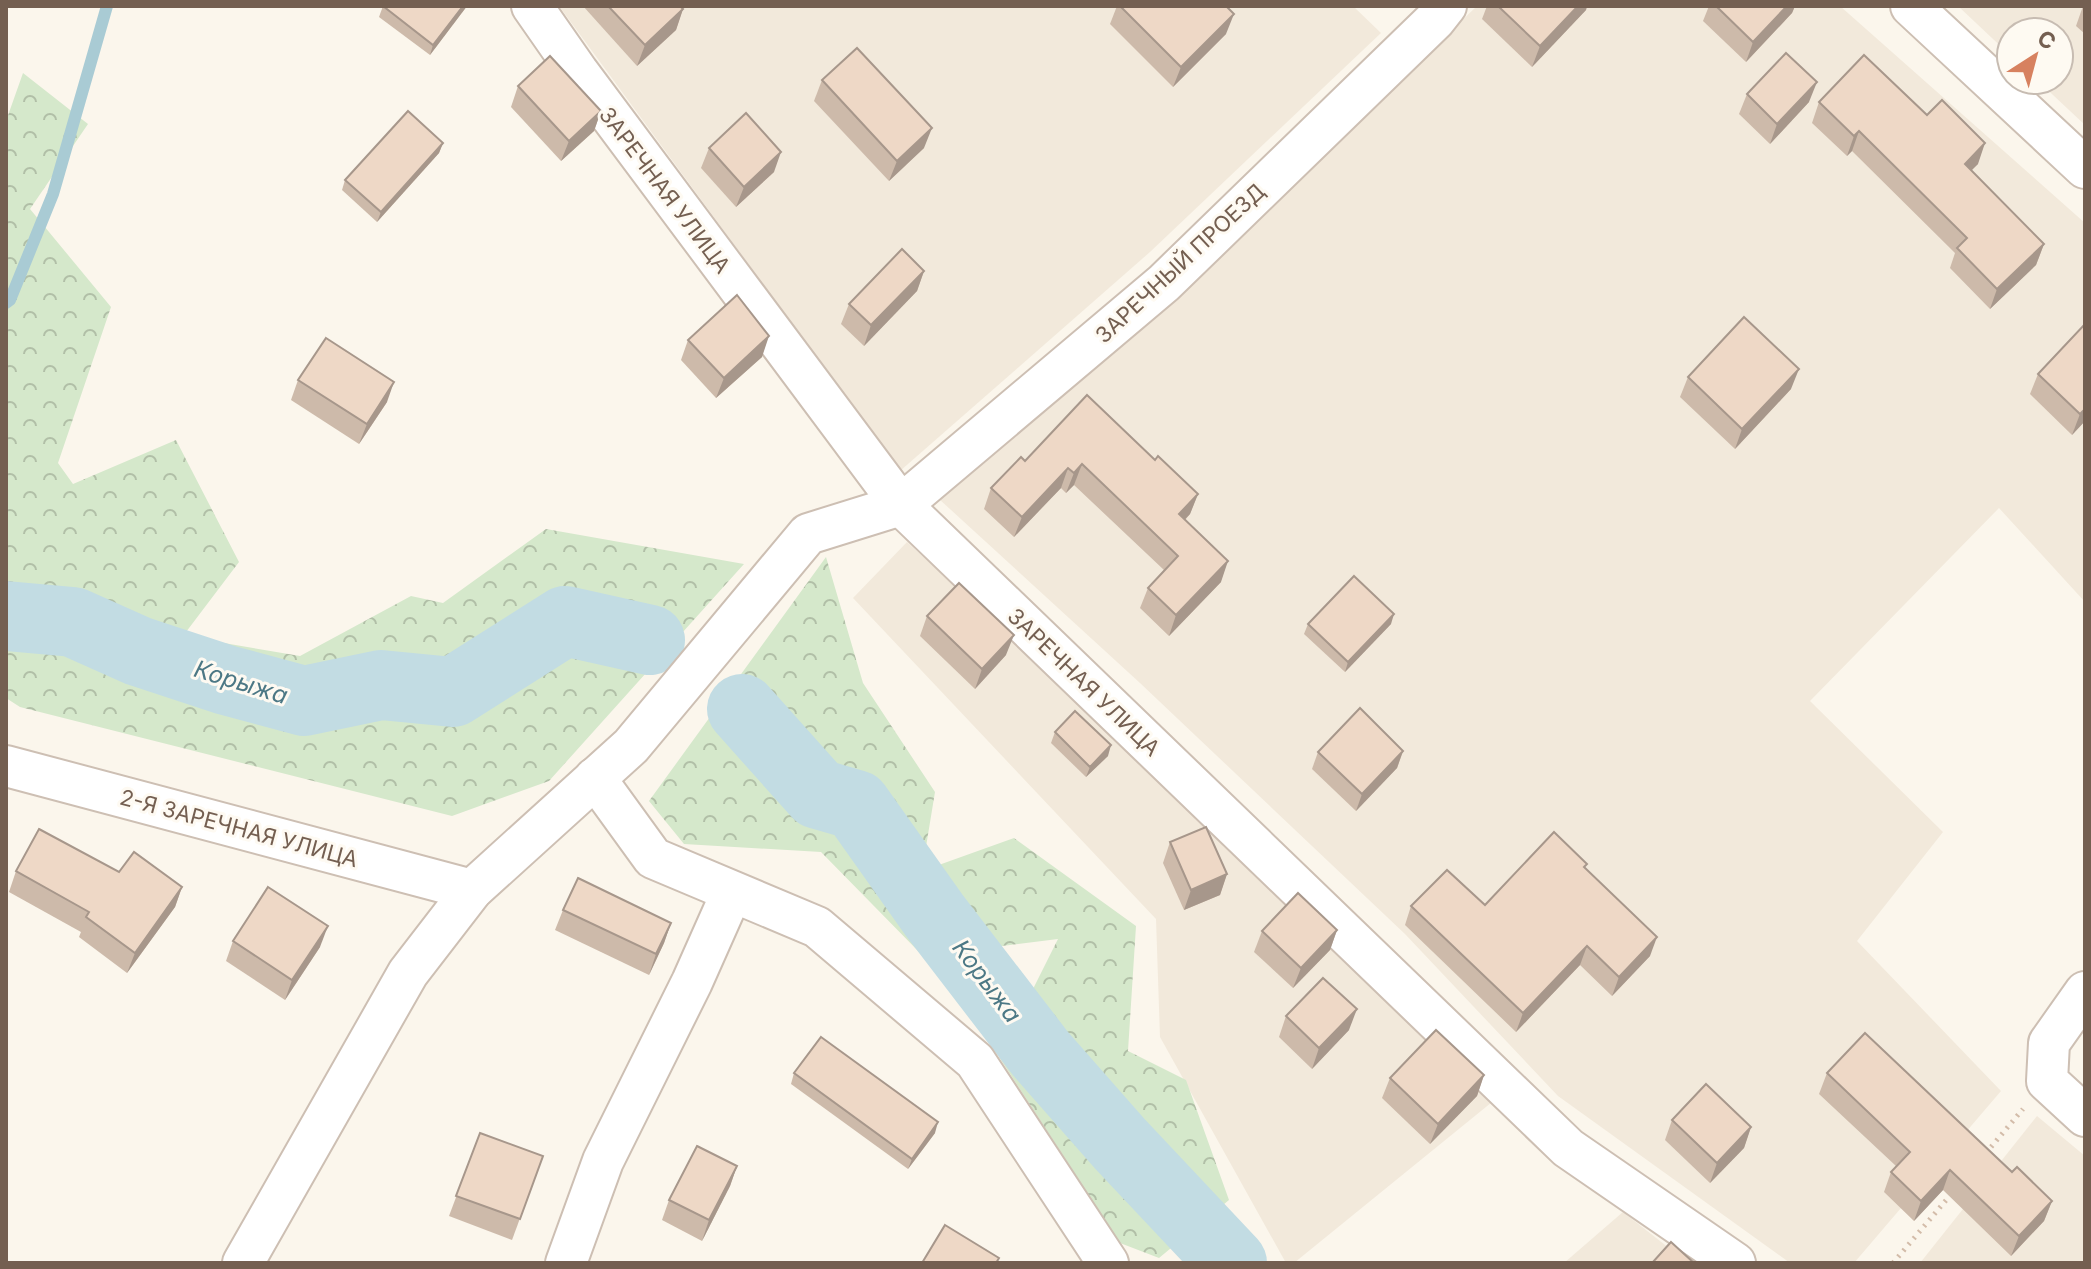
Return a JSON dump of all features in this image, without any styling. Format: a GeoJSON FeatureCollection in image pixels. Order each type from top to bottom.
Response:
{"type":"FeatureCollection","features":[{"type":"Feature","properties":{"kind":"street","name":"ЗАРЕЧНАЯ УЛИЦА"},"geometry":{"type":"LineString","coordinates":[[532,6],[901,505],[1568,1148],[1735,1263]]}},
{"type":"Feature","properties":{"kind":"street"},"geometry":{"type":"LineString","coordinates":[[1911,6],[2085,168]]}},
{"type":"Feature","properties":{"kind":"street","name":"ЗАРЕЧНЫЙ ПРОЕЗД"},"geometry":{"type":"LineString","coordinates":[[901,505],[1164,283],[1431,11]]}},
{"type":"Feature","properties":{"kind":"street"},"geometry":{"type":"LineString","coordinates":[[243,1263],[408,973],[472,890],[631,746],[808,534],[901,505]]}},
{"type":"Feature","properties":{"kind":"street","name":"2-Я ЗАРЕЧНАЯ УЛИЦА"},"geometry":{"type":"LineString","coordinates":[[6,766],[472,890]]}},
{"type":"Feature","properties":{"kind":"street"},"geometry":{"type":"LineString","coordinates":[[595,778],[653,858],[817,927],[975,1061],[1108,1263]]}},
{"type":"Feature","properties":{"kind":"street"},"geometry":{"type":"LineString","coordinates":[[566,1263],[603,1161],[692,982],[732,892]]}},
{"type":"Feature","properties":{"kind":"street"},"geometry":{"type":"LineString","coordinates":[[2085,992],[2049,1043],[2047,1081],[2085,1116]]}},
{"type":"Feature","properties":{"kind":"path"},"geometry":{"type":"LineString","coordinates":[[1985,1154],[2047,1081]]}},
{"type":"Feature","properties":{"kind":"path"},"geometry":{"type":"LineString","coordinates":[[1893,1263],[1954,1190]]}},
{"type":"Feature","properties":{"kind":"shaded area"},"geometry":{"type":"Polygon","coordinates":[[[559,6],[1353,6],[1381,33],[1150,252],[900,471],[559,6]]]}},
{"type":"Feature","properties":{"kind":"shaded area"},"geometry":{"type":"Polygon","coordinates":[[[1477,6],[1840,6],[2085,223],[2085,602],[1999,508],[1810,701],[1943,832],[1857,941],[2001,1091],[1854,1263],[1790,1263],[1558,1096],[1405,934],[1140,683],[939,499],[1261,213],[1477,6]]]}},
{"type":"Feature","properties":{"kind":"shaded area"},"geometry":{"type":"Polygon","coordinates":[[[1958,6],[2085,6],[2085,125],[2054,96],[2075,96],[2075,16],[1995,16],[1995,41],[1958,6]]]}},
{"type":"Feature","properties":{"kind":"shaded area"},"geometry":{"type":"Polygon","coordinates":[[[907,542],[1339,940],[1497,1098],[1294,1263],[1286,1263],[1160,1037],[1156,919],[853,598],[907,542]]]}},
{"type":"Feature","properties":{"kind":"shaded area"},"geometry":{"type":"Polygon","coordinates":[[[2037,1116],[2085,1156],[2085,1263],[1920,1263],[2037,1116]]]}},
{"type":"Feature","properties":{"kind":"shaded area"},"geometry":{"type":"Polygon","coordinates":[[[1623,1212],[1688,1263],[1564,1263],[1623,1212]]]}},
{"type":"Feature","properties":{"kind":"green space"},"geometry":{"type":"Polygon","coordinates":[[[23,73],[88,124],[30,209],[111,307],[58,463],[73,484],[176,440],[239,562],[183,636],[300,656],[411,596],[443,603],[546,529],[744,564],[549,781],[452,816],[20,707],[6,698],[6,121],[23,73]]]}},
{"type":"Feature","properties":{"kind":"green space"},"geometry":{"type":"Polygon","coordinates":[[[826,557],[863,683],[935,792],[922,871],[1014,838],[1136,926],[1128,1051],[1186,1080],[1229,1200],[1159,1258],[1120,1243],[999,1057],[1058,939],[923,956],[821,852],[684,844],[649,801],[826,557]]]}},
{"type":"Feature","properties":{"kind":"building"},"geometry":{"type":"Polygon","coordinates":[[[383,6],[463,6],[433,45],[383,6]]]}},
{"type":"Feature","properties":{"kind":"building"},"geometry":{"type":"Polygon","coordinates":[[[608,6],[680,6],[683,9],[645,45],[608,6]]]}},
{"type":"Feature","properties":{"kind":"building"},"geometry":{"type":"Polygon","coordinates":[[[1120,6],[1226,6],[1234,14],[1181,67],[1120,6]]]}},
{"type":"Feature","properties":{"kind":"building"},"geometry":{"type":"Polygon","coordinates":[[[1498,6],[1578,6],[1540,46],[1498,6]]]}},
{"type":"Feature","properties":{"kind":"building"},"geometry":{"type":"Polygon","coordinates":[[[1716,6],[1787,6],[1753,42],[1716,6]]]}},
{"type":"Feature","properties":{"kind":"building"},"geometry":{"type":"Polygon","coordinates":[[[857,48],[932,128],[897,161],[822,80],[857,48]]]}},
{"type":"Feature","properties":{"kind":"building"},"geometry":{"type":"Polygon","coordinates":[[[1786,53],[1817,82],[1777,124],[1747,94],[1786,53]]]}},
{"type":"Feature","properties":{"kind":"building"},"geometry":{"type":"Polygon","coordinates":[[[1864,55],[1927,115],[1942,100],[1985,143],[1965,164],[2044,244],[1997,289],[1957,248],[1967,238],[1859,131],[1854,136],[1819,102],[1864,55]]]}},
{"type":"Feature","properties":{"kind":"building"},"geometry":{"type":"Polygon","coordinates":[[[550,56],[601,111],[569,141],[518,86],[550,56]]]}},
{"type":"Feature","properties":{"kind":"building"},"geometry":{"type":"Polygon","coordinates":[[[408,111],[443,143],[381,212],[345,180],[408,111]]]}},
{"type":"Feature","properties":{"kind":"building"},"geometry":{"type":"Polygon","coordinates":[[[746,113],[781,152],[744,187],[709,148],[746,113]]]}},
{"type":"Feature","properties":{"kind":"building"},"geometry":{"type":"Polygon","coordinates":[[[902,249],[924,271],[871,325],[849,304],[902,249]]]}},
{"type":"Feature","properties":{"kind":"building"},"geometry":{"type":"Polygon","coordinates":[[[737,295],[769,336],[724,378],[688,340],[737,295]]]}},
{"type":"Feature","properties":{"kind":"building"},"geometry":{"type":"Polygon","coordinates":[[[1744,317],[1799,369],[1742,429],[1688,377],[1744,317]]]}},
{"type":"Feature","properties":{"kind":"building"},"geometry":{"type":"Polygon","coordinates":[[[2085,324],[2085,409],[2080,414],[2038,374],[2085,324]]]}},
{"type":"Feature","properties":{"kind":"building"},"geometry":{"type":"Polygon","coordinates":[[[326,338],[394,382],[367,424],[298,380],[326,338]]]}},
{"type":"Feature","properties":{"kind":"building"},"geometry":{"type":"Polygon","coordinates":[[[1087,395],[1155,460],[1158,456],[1198,494],[1179,514],[1228,561],[1176,615],[1148,588],[1178,556],[1082,464],[1074,473],[1068,468],[1022,517],[991,488],[1021,457],[1025,461],[1087,395]]]}},
{"type":"Feature","properties":{"kind":"building"},"geometry":{"type":"Polygon","coordinates":[[[1354,576],[1394,614],[1348,662],[1308,624],[1354,576]]]}},
{"type":"Feature","properties":{"kind":"building"},"geometry":{"type":"Polygon","coordinates":[[[959,583],[1014,635],[982,669],[927,616],[959,583]]]}},
{"type":"Feature","properties":{"kind":"building"},"geometry":{"type":"Polygon","coordinates":[[[1360,708],[1403,751],[1362,794],[1318,752],[1360,708]]]}},
{"type":"Feature","properties":{"kind":"building"},"geometry":{"type":"Polygon","coordinates":[[[1075,711],[1111,745],[1090,767],[1055,732],[1075,711]]]}},
{"type":"Feature","properties":{"kind":"building"},"geometry":{"type":"Polygon","coordinates":[[[1206,827],[1227,874],[1191,890],[1170,842],[1206,827]]]}},
{"type":"Feature","properties":{"kind":"building"},"geometry":{"type":"Polygon","coordinates":[[[39,829],[119,872],[134,852],[182,887],[135,953],[86,917],[89,912],[16,871],[39,829]]]}},
{"type":"Feature","properties":{"kind":"building"},"geometry":{"type":"Polygon","coordinates":[[[1554,832],[1587,864],[1584,867],[1657,937],[1619,977],[1587,946],[1523,1013],[1411,906],[1447,870],[1485,905],[1554,832]]]}},
{"type":"Feature","properties":{"kind":"building"},"geometry":{"type":"Polygon","coordinates":[[[578,878],[671,923],[656,954],[563,910],[578,878]]]}},
{"type":"Feature","properties":{"kind":"building"},"geometry":{"type":"Polygon","coordinates":[[[268,887],[328,926],[292,980],[233,941],[268,887]]]}},
{"type":"Feature","properties":{"kind":"building"},"geometry":{"type":"Polygon","coordinates":[[[1298,893],[1337,930],[1301,968],[1262,931],[1298,893]]]}},
{"type":"Feature","properties":{"kind":"building"},"geometry":{"type":"Polygon","coordinates":[[[1323,978],[1357,1009],[1319,1048],[1286,1016],[1323,978]]]}},
{"type":"Feature","properties":{"kind":"building"},"geometry":{"type":"Polygon","coordinates":[[[1436,1030],[1484,1075],[1438,1124],[1390,1078],[1436,1030]]]}},
{"type":"Feature","properties":{"kind":"building"},"geometry":{"type":"Polygon","coordinates":[[[1865,1033],[2012,1172],[2017,1167],[2052,1201],[2019,1236],[1950,1170],[1921,1201],[1891,1172],[1910,1152],[1827,1073],[1865,1033]]]}},
{"type":"Feature","properties":{"kind":"building"},"geometry":{"type":"Polygon","coordinates":[[[821,1037],[938,1122],[912,1159],[794,1073],[821,1037]]]}},
{"type":"Feature","properties":{"kind":"building"},"geometry":{"type":"Polygon","coordinates":[[[1706,1084],[1751,1127],[1717,1163],[1672,1120],[1706,1084]]]}},
{"type":"Feature","properties":{"kind":"building"},"geometry":{"type":"Polygon","coordinates":[[[480,1133],[543,1156],[520,1219],[456,1196],[480,1133]]]}},
{"type":"Feature","properties":{"kind":"building"},"geometry":{"type":"Polygon","coordinates":[[[697,1146],[737,1166],[709,1220],[669,1200],[697,1146]]]}},
{"type":"Feature","properties":{"kind":"building"},"geometry":{"type":"Polygon","coordinates":[[[945,1225],[999,1258],[996,1263],[922,1263],[945,1225]]]}},
{"type":"Feature","properties":{"kind":"building"},"geometry":{"type":"Polygon","coordinates":[[[1671,1242],[1694,1263],[1652,1263],[1671,1242]]]}},
{"type":"Feature","properties":{"kind":"waterway"},"geometry":{"type":"LineString","coordinates":[[6,303],[10,300],[53,194],[107,6]]}},
{"type":"Feature","properties":{"kind":"waterway","name":"Корыжа"},"geometry":{"type":"LineString","coordinates":[[6,616],[73,622],[138,651],[304,701],[381,685],[453,692],[565,621],[650,640]]}},
{"type":"Feature","properties":{"kind":"waterway","name":"Корыжа"},"geometry":{"type":"LineString","coordinates":[[742,709],[818,794],[856,805],[934,915],[1040,1053],[1232,1263]]}}]}
